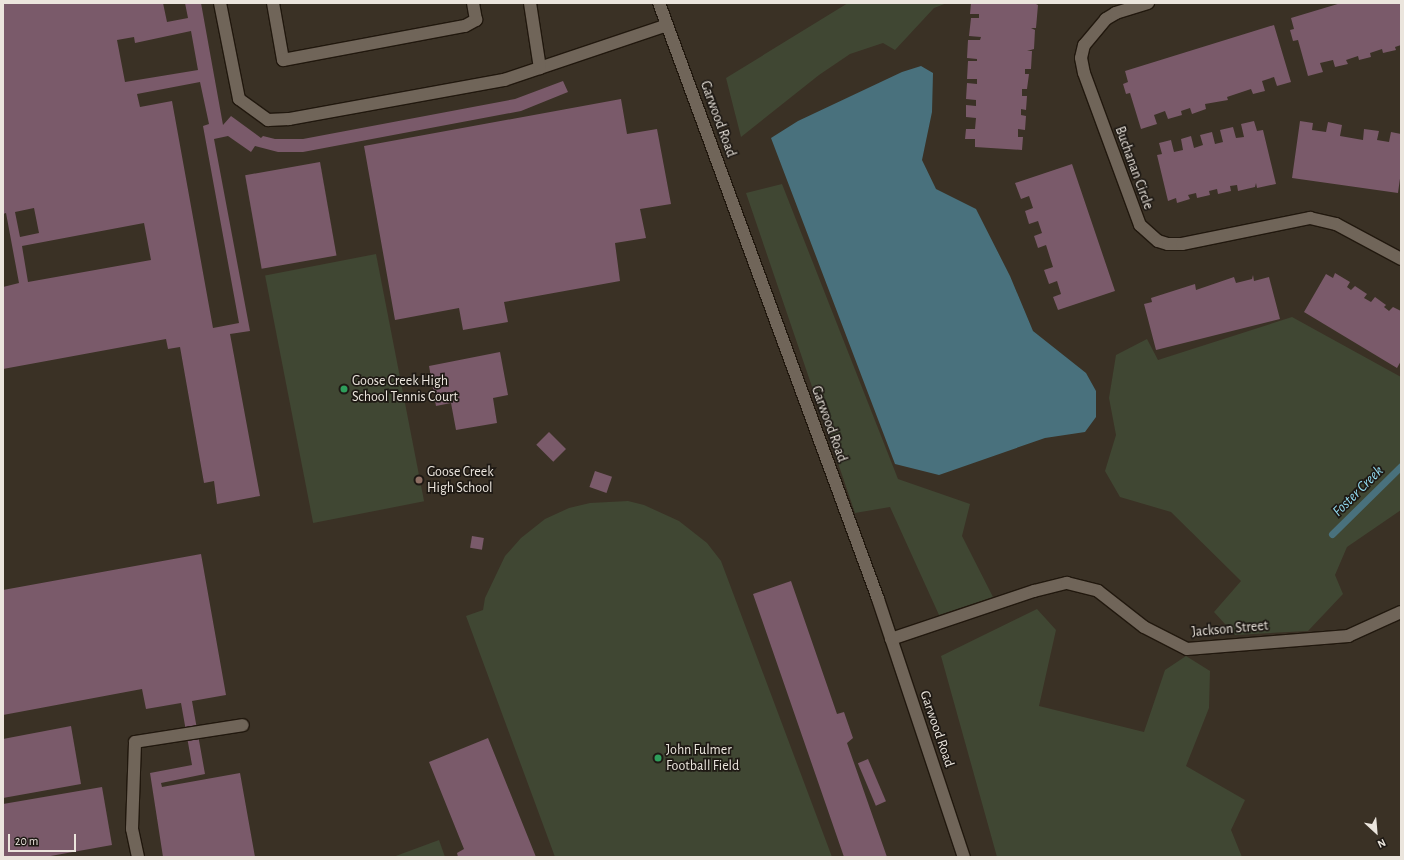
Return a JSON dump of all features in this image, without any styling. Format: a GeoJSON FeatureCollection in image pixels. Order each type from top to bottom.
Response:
{"type":"FeatureCollection","features":[{"type":"Feature","properties":{"kind":"street"},"geometry":{"type":"LineString","coordinates":[[220,3],[240,99],[268,120],[289,119],[504,80],[667,25]]}},
{"type":"Feature","properties":{"kind":"street"},"geometry":{"type":"LineString","coordinates":[[273,3],[283,60],[465,26],[476,20],[473,3]]}},
{"type":"Feature","properties":{"kind":"street"},"geometry":{"type":"LineString","coordinates":[[530,3],[540,68]]}},
{"type":"Feature","properties":{"kind":"street","name":"Garwood Road"},"geometry":{"type":"LineString","coordinates":[[659,3],[891,639],[964,857]]}},
{"type":"Feature","properties":{"kind":"street","name":"Buchanan Circle"},"geometry":{"type":"LineString","coordinates":[[1148,3],[1116,13],[1106,19],[1091,34],[1084,45],[1081,58],[1084,73],[1140,225],[1158,241],[1168,244],[1182,244],[1310,218],[1336,224],[1401,259]]}},
{"type":"Feature","properties":{"kind":"street","name":"Jackson Street"},"geometry":{"type":"LineString","coordinates":[[891,639],[1034,591],[1067,583],[1098,591],[1144,627],[1187,649],[1348,636],[1401,612]]}},
{"type":"Feature","properties":{"kind":"street"},"geometry":{"type":"LineString","coordinates":[[138,857],[132,829],[135,742],[243,725]]}},
{"type":"Feature","properties":{"kind":"green space"},"geometry":{"type":"Polygon","coordinates":[[[848,3],[947,3],[934,8],[895,50],[883,43],[850,54],[819,75],[741,137],[726,78],[848,3]]]}},
{"type":"Feature","properties":{"kind":"green space"},"geometry":{"type":"Polygon","coordinates":[[[782,184],[898,479],[970,504],[962,536],[993,597],[939,615],[890,507],[855,513],[746,193],[782,184]]]}},
{"type":"Feature","properties":{"kind":"green space","name":"Goose Creek High School Tennis Court"},"geometry":{"type":"Polygon","coordinates":[[[376,254],[424,501],[313,523],[265,276],[376,254]]]}},
{"type":"Feature","properties":{"kind":"green space"},"geometry":{"type":"Polygon","coordinates":[[[1292,317],[1401,377],[1401,510],[1347,547],[1335,575],[1343,594],[1308,631],[1235,635],[1214,612],[1241,581],[1171,512],[1120,497],[1105,471],[1116,435],[1109,398],[1116,355],[1147,339],[1158,360],[1292,317]]]}},
{"type":"Feature","properties":{"kind":"green space","name":"John Fulmer Football Field"},"geometry":{"type":"Polygon","coordinates":[[[628,501],[644,505],[679,521],[707,543],[721,561],[832,857],[555,857],[466,616],[483,610],[485,598],[505,556],[521,538],[545,519],[569,508],[590,503],[628,501]]]}},
{"type":"Feature","properties":{"kind":"green space"},"geometry":{"type":"Polygon","coordinates":[[[1037,609],[1056,630],[1039,706],[1144,732],[1165,670],[1186,656],[1210,671],[1209,708],[1186,766],[1245,800],[1231,830],[1242,857],[997,857],[941,656],[1037,609]]]}},
{"type":"Feature","properties":{"kind":"green space"},"geometry":{"type":"Polygon","coordinates":[[[439,840],[445,857],[393,857],[439,840]]]}},
{"type":"Feature","properties":{"kind":"water"},"geometry":{"type":"Polygon","coordinates":[[[921,66],[933,73],[932,112],[922,160],[936,189],[976,209],[1010,276],[1033,331],[1086,373],[1096,391],[1096,417],[1085,432],[1045,438],[939,475],[895,464],[771,138],[798,121],[902,72],[921,66]]]}},
{"type":"Feature","properties":{"kind":"building"},"geometry":{"type":"Polygon","coordinates":[[[3,3],[163,3],[167,22],[188,18],[185,3],[201,3],[223,125],[231,116],[261,138],[263,136],[275,139],[303,139],[515,99],[563,81],[568,92],[521,111],[303,152],[278,152],[255,146],[251,152],[228,136],[214,139],[250,331],[230,334],[260,496],[217,504],[214,481],[204,483],[180,347],[168,349],[166,339],[3,369],[3,287],[19,283],[6,213],[3,214],[3,3]],[[191,31],[135,43],[134,37],[117,40],[125,82],[198,70],[191,31]],[[200,82],[137,94],[140,107],[172,101],[213,328],[239,323],[203,126],[209,124],[200,82]],[[34,208],[15,212],[20,237],[39,233],[34,208]],[[144,223],[22,246],[28,282],[151,260],[144,223]]]}},
{"type":"Feature","properties":{"kind":"building"},"geometry":{"type":"Polygon","coordinates":[[[971,3],[1034,3],[1038,5],[1036,28],[1031,28],[1035,30],[1034,49],[1027,51],[1032,51],[1031,69],[1025,69],[1025,74],[1029,74],[1027,89],[1022,89],[1022,96],[1027,96],[1026,110],[1021,109],[1021,115],[1026,116],[1025,130],[1018,129],[1018,137],[1023,137],[1022,150],[975,147],[975,139],[965,139],[966,129],[975,129],[976,118],[966,117],[966,105],[976,106],[976,100],[966,99],[967,83],[977,84],[977,79],[967,79],[968,61],[977,61],[977,59],[967,58],[968,40],[980,40],[981,37],[969,36],[971,18],[979,18],[979,14],[970,14],[971,3]]]}},
{"type":"Feature","properties":{"kind":"building"},"geometry":{"type":"Polygon","coordinates":[[[1341,3],[1401,3],[1401,45],[1395,47],[1396,50],[1383,53],[1382,49],[1370,53],[1371,57],[1359,60],[1358,56],[1346,60],[1348,64],[1335,67],[1333,60],[1320,63],[1323,72],[1308,76],[1298,40],[1293,41],[1290,30],[1294,29],[1291,18],[1341,3]]]}},
{"type":"Feature","properties":{"kind":"building"},"geometry":{"type":"Polygon","coordinates":[[[1274,25],[1291,82],[1277,86],[1274,77],[1262,81],[1265,91],[1253,94],[1251,89],[1227,97],[1228,100],[1205,104],[1206,109],[1192,114],[1190,108],[1181,111],[1182,115],[1168,119],[1165,111],[1154,115],[1157,124],[1141,129],[1130,93],[1126,94],[1123,84],[1128,82],[1125,71],[1274,25]]]}},
{"type":"Feature","properties":{"kind":"building"},"geometry":{"type":"Polygon","coordinates":[[[621,99],[627,134],[657,129],[671,204],[640,209],[646,238],[615,243],[620,281],[504,302],[508,322],[463,330],[459,308],[395,320],[364,146],[621,99]]]}},
{"type":"Feature","properties":{"kind":"building"},"geometry":{"type":"Polygon","coordinates":[[[1254,121],[1257,131],[1263,130],[1276,184],[1257,188],[1256,183],[1255,187],[1238,191],[1237,185],[1230,186],[1231,191],[1218,194],[1217,189],[1209,191],[1210,195],[1197,198],[1196,193],[1188,195],[1190,199],[1177,203],[1176,198],[1168,201],[1157,155],[1162,154],[1159,143],[1171,140],[1174,152],[1183,150],[1181,139],[1191,136],[1194,148],[1203,145],[1200,135],[1212,132],[1215,144],[1223,142],[1220,130],[1233,127],[1236,138],[1244,137],[1241,124],[1254,121]]]}},
{"type":"Feature","properties":{"kind":"building"},"geometry":{"type":"Polygon","coordinates":[[[1300,121],[1313,123],[1312,130],[1326,132],[1328,122],[1342,125],[1340,136],[1363,140],[1364,129],[1379,131],[1377,140],[1389,142],[1391,132],[1401,134],[1401,171],[1398,193],[1292,178],[1300,121]]]}},
{"type":"Feature","properties":{"kind":"building"},"geometry":{"type":"Polygon","coordinates":[[[320,162],[336,256],[262,269],[245,175],[320,162]]]}},
{"type":"Feature","properties":{"kind":"building"},"geometry":{"type":"Polygon","coordinates":[[[1072,164],[1115,291],[1058,310],[1053,297],[1061,294],[1057,281],[1049,284],[1044,270],[1053,267],[1046,245],[1038,248],[1034,236],[1042,233],[1038,221],[1029,224],[1025,211],[1033,208],[1029,196],[1021,199],[1015,183],[1072,164]]]}},
{"type":"Feature","properties":{"kind":"building"},"geometry":{"type":"Polygon","coordinates":[[[1335,273],[1350,282],[1347,287],[1351,290],[1355,286],[1367,294],[1364,298],[1371,302],[1375,297],[1386,305],[1384,307],[1389,311],[1393,307],[1401,311],[1401,361],[1397,368],[1304,312],[1326,274],[1333,278],[1335,273]]]}},
{"type":"Feature","properties":{"kind":"building"},"geometry":{"type":"Polygon","coordinates":[[[1253,275],[1254,281],[1269,277],[1280,319],[1156,350],[1144,304],[1152,302],[1151,298],[1195,284],[1196,290],[1234,277],[1236,283],[1252,279],[1253,275]]]}},
{"type":"Feature","properties":{"kind":"building"},"geometry":{"type":"Polygon","coordinates":[[[500,352],[508,395],[493,398],[497,423],[456,430],[451,403],[436,406],[429,366],[500,352]]]}},
{"type":"Feature","properties":{"kind":"building"},"geometry":{"type":"Polygon","coordinates":[[[549,432],[566,449],[553,462],[536,445],[549,432]]]}},
{"type":"Feature","properties":{"kind":"building"},"geometry":{"type":"Polygon","coordinates":[[[595,471],[612,477],[606,493],[589,487],[595,471]]]}},
{"type":"Feature","properties":{"kind":"building"},"geometry":{"type":"Polygon","coordinates":[[[472,536],[484,538],[482,550],[470,548],[472,536]]]}},
{"type":"Feature","properties":{"kind":"building"},"geometry":{"type":"Polygon","coordinates":[[[201,554],[226,695],[192,701],[205,774],[161,783],[162,787],[240,773],[255,857],[163,857],[150,773],[192,765],[181,703],[146,709],[142,689],[3,715],[3,590],[201,554]]]}},
{"type":"Feature","properties":{"kind":"building"},"geometry":{"type":"Polygon","coordinates":[[[791,581],[837,714],[844,712],[853,738],[847,743],[887,857],[844,857],[753,594],[791,581]]]}},
{"type":"Feature","properties":{"kind":"building"},"geometry":{"type":"Polygon","coordinates":[[[71,726],[81,784],[3,798],[3,739],[71,726]]]}},
{"type":"Feature","properties":{"kind":"building"},"geometry":{"type":"Polygon","coordinates":[[[488,738],[536,857],[458,857],[457,853],[464,849],[429,762],[488,738]]]}},
{"type":"Feature","properties":{"kind":"building"},"geometry":{"type":"Polygon","coordinates":[[[868,759],[886,801],[876,806],[858,763],[868,759]]]}},
{"type":"Feature","properties":{"kind":"building"},"geometry":{"type":"Polygon","coordinates":[[[102,787],[112,845],[45,857],[3,857],[3,804],[102,787]]]}},
{"type":"Feature","properties":{"kind":"waterway","name":"Foster Creek"},"geometry":{"type":"LineString","coordinates":[[1332,534],[1401,466]]}},
{"type":"Feature","properties":{"kind":"place","name":"Goose Creek High School Tennis Court"},"geometry":{"type":"Point","coordinates":[344,389]}},
{"type":"Feature","properties":{"kind":"place","name":"Goose Creek High School"},"geometry":{"type":"Point","coordinates":[419,480]}},
{"type":"Feature","properties":{"kind":"place","name":"John Fulmer Football Field"},"geometry":{"type":"Point","coordinates":[658,758]}}]}
